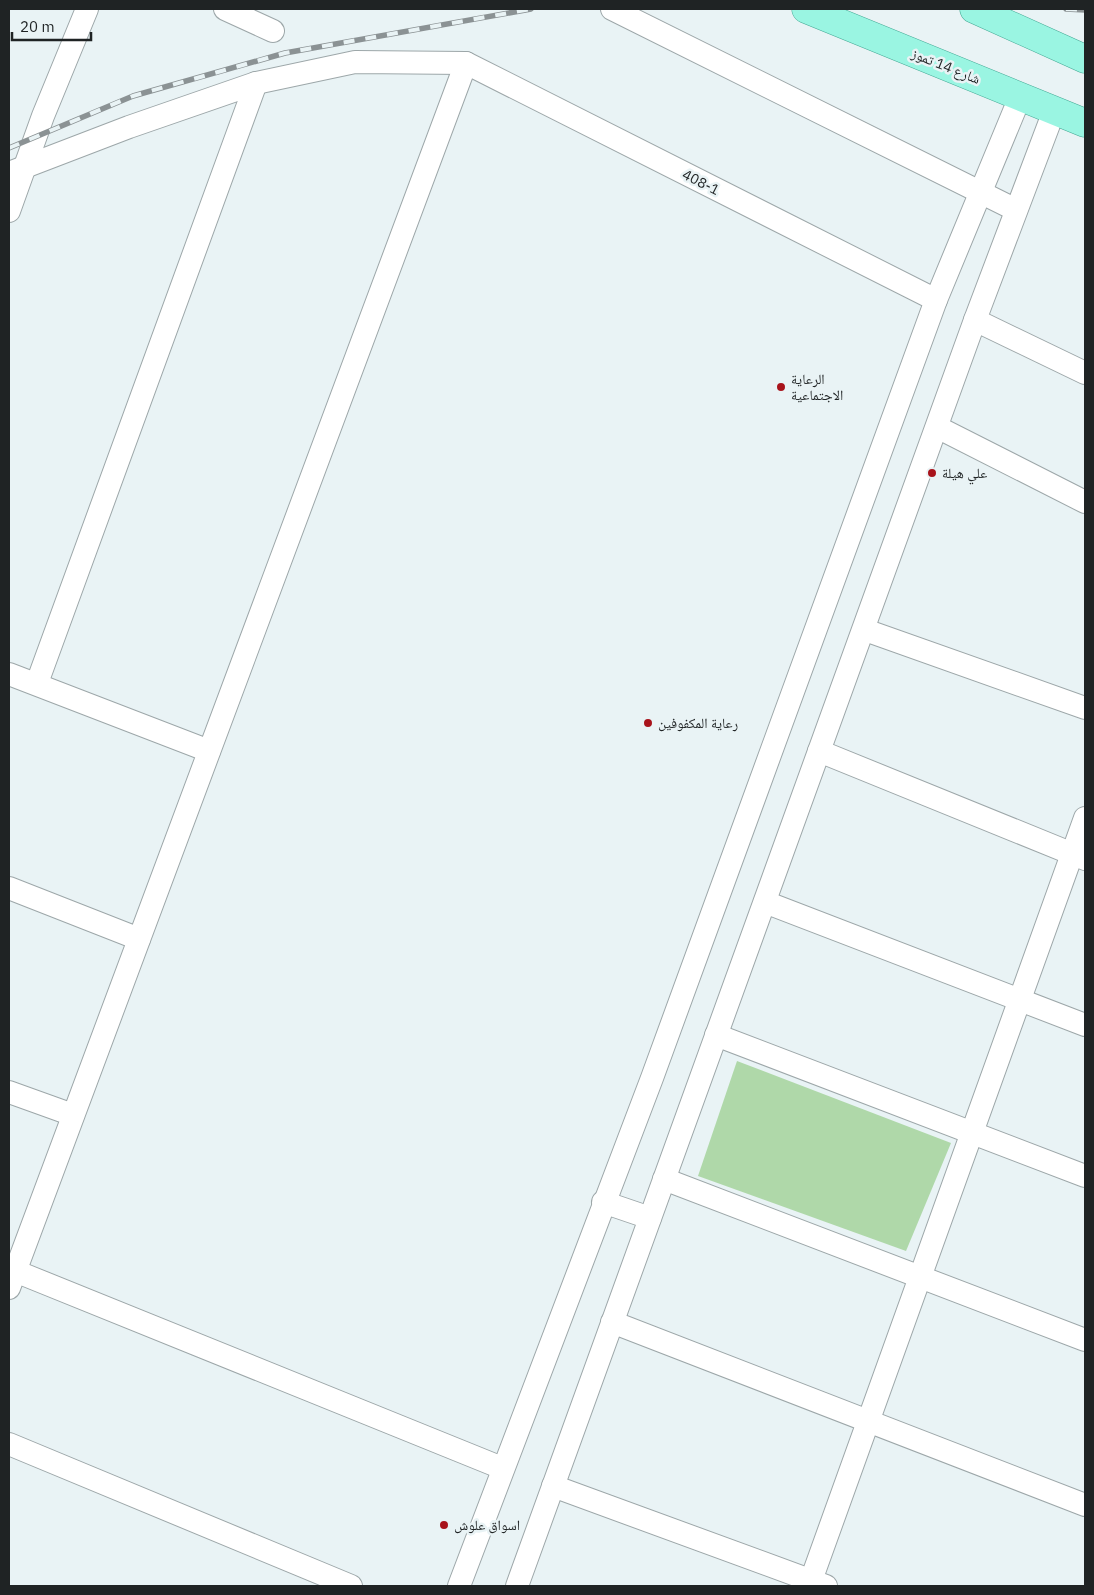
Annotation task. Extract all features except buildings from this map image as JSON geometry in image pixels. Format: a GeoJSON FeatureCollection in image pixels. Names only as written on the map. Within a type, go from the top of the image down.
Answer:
{"type":"FeatureCollection","features":[{"type":"Feature","properties":{"kind":"main road","name":"شارع 14 تموز"},"geometry":{"type":"LineString","coordinates":[[806,9],[1085,123]]}},
{"type":"Feature","properties":{"kind":"main road"},"geometry":{"type":"LineString","coordinates":[[974,9],[1073,45],[1085,59]]}},
{"type":"Feature","properties":{"kind":"street"},"geometry":{"type":"LineString","coordinates":[[9,211],[18,170],[88,9]]}},
{"type":"Feature","properties":{"kind":"street"},"geometry":{"type":"LineString","coordinates":[[226,9],[273,32]]}},
{"type":"Feature","properties":{"kind":"street"},"geometry":{"type":"LineString","coordinates":[[612,9],[1016,210]]}},
{"type":"Feature","properties":{"kind":"street"},"geometry":{"type":"LineString","coordinates":[[18,170],[129,127],[256,83],[355,62],[466,63],[10,1282],[502,1468]]}},
{"type":"Feature","properties":{"kind":"street","name":"408-1"},"geometry":{"type":"LineString","coordinates":[[466,63],[936,300]]}},
{"type":"Feature","properties":{"kind":"street"},"geometry":{"type":"LineString","coordinates":[[37,683],[256,83]]}},
{"type":"Feature","properties":{"kind":"street"},"geometry":{"type":"LineString","coordinates":[[459,1586],[502,1468],[656,1069],[936,300],[1020,97]]}},
{"type":"Feature","properties":{"kind":"street"},"geometry":{"type":"LineString","coordinates":[[517,1586],[975,320],[1054,111]]}},
{"type":"Feature","properties":{"kind":"street"},"geometry":{"type":"LineString","coordinates":[[975,320],[1085,373]]}},
{"type":"Feature","properties":{"kind":"street"},"geometry":{"type":"LineString","coordinates":[[937,427],[1085,502]]}},
{"type":"Feature","properties":{"kind":"street"},"geometry":{"type":"LineString","coordinates":[[864,630],[1085,708]]}},
{"type":"Feature","properties":{"kind":"street"},"geometry":{"type":"LineString","coordinates":[[9,674],[37,683],[209,752]]}},
{"type":"Feature","properties":{"kind":"street"},"geometry":{"type":"LineString","coordinates":[[819,752],[1079,856]]}},
{"type":"Feature","properties":{"kind":"street"},"geometry":{"type":"LineString","coordinates":[[553,1486],[815,1584],[868,1421],[1020,1000],[1079,856],[1085,818]]}},
{"type":"Feature","properties":{"kind":"street"},"geometry":{"type":"LineString","coordinates":[[9,888],[139,939]]}},
{"type":"Feature","properties":{"kind":"street"},"geometry":{"type":"LineString","coordinates":[[765,902],[1085,1026]]}},
{"type":"Feature","properties":{"kind":"street"},"geometry":{"type":"LineString","coordinates":[[716,1035],[1085,1176]]}},
{"type":"Feature","properties":{"kind":"street"},"geometry":{"type":"LineString","coordinates":[[9,1092],[73,1115]]}},
{"type":"Feature","properties":{"kind":"street"},"geometry":{"type":"LineString","coordinates":[[664,1179],[1085,1340]]}},
{"type":"Feature","properties":{"kind":"street"},"geometry":{"type":"LineString","coordinates":[[604,1202],[650,1218]]}},
{"type":"Feature","properties":{"kind":"street"},"geometry":{"type":"LineString","coordinates":[[612,1322],[1085,1505]]}},
{"type":"Feature","properties":{"kind":"street"},"geometry":{"type":"LineString","coordinates":[[9,1444],[352,1586]]}},
{"type":"Feature","properties":{"kind":"green space"},"geometry":{"type":"Polygon","coordinates":[[[737,1061],[951,1143],[906,1251],[698,1176],[737,1061]]]}},
{"type":"Feature","properties":{"kind":"railway"},"geometry":{"type":"LineString","coordinates":[[9,148],[133,96],[285,53],[531,9]]}},
{"type":"Feature","properties":{"kind":"railway"},"geometry":{"type":"LineString","coordinates":[[1066,9],[1085,10]]}},
{"type":"Feature","properties":{"kind":"place","name":"الرعاية الاجتماعية"},"geometry":{"type":"Point","coordinates":[781,387]}},
{"type":"Feature","properties":{"kind":"place","name":"علي هيلة"},"geometry":{"type":"Point","coordinates":[932,473]}},
{"type":"Feature","properties":{"kind":"place","name":"رعاية المكفوفين"},"geometry":{"type":"Point","coordinates":[648,723]}},
{"type":"Feature","properties":{"kind":"place","name":"اسواق علوش"},"geometry":{"type":"Point","coordinates":[444,1525]}}]}
